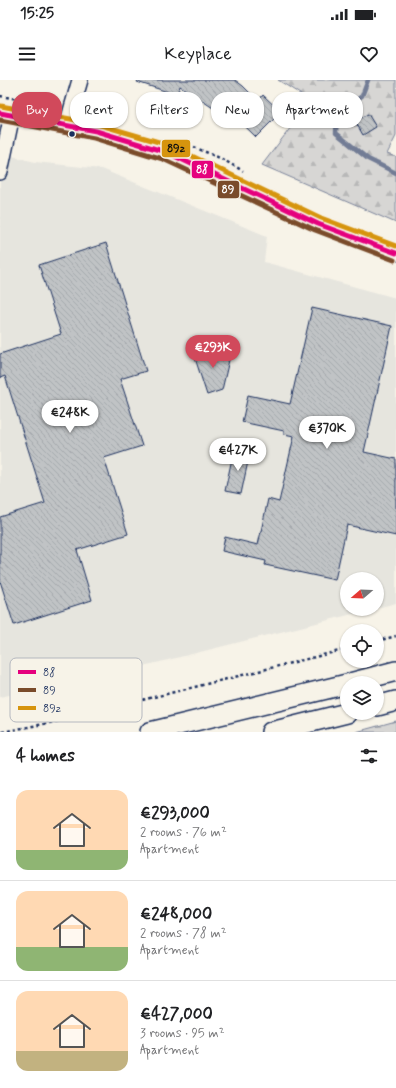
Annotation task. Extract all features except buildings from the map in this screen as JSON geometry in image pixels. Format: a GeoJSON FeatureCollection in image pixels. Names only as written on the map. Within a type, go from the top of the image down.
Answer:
{"type":"FeatureCollection","features":[{"type":"Feature","properties":{"kind":"main road"},"geometry":{"type":"LineString","coordinates":[[376,676],[396,671]]}},
{"type":"Feature","properties":{"kind":"main road"},"geometry":{"type":"LineString","coordinates":[[150,732],[340,685]]}},
{"type":"Feature","properties":{"kind":"main road"},"geometry":{"type":"LineString","coordinates":[[384,704],[396,701]]}},
{"type":"Feature","properties":{"kind":"main road"},"geometry":{"type":"LineString","coordinates":[[271,732],[340,715]]}},
{"type":"Feature","properties":{"kind":"street"},"geometry":{"type":"LineString","coordinates":[[67,125],[80,80]]}},
{"type":"Feature","properties":{"kind":"street"},"geometry":{"type":"LineString","coordinates":[[0,172],[6,114],[67,125],[96,131],[166,152],[318,224],[396,253]]}},
{"type":"Feature","properties":{"kind":"path"},"geometry":{"type":"LineString","coordinates":[[384,639],[396,636]]}},
{"type":"Feature","properties":{"kind":"path"},"geometry":{"type":"LineString","coordinates":[[142,700],[340,651]]}},
{"type":"Feature","properties":{"kind":"path"},"geometry":{"type":"LineString","coordinates":[[2,732],[50,722]]}},
{"type":"Feature","properties":{"kind":"shaded area"},"geometry":{"type":"Polygon","coordinates":[[[0,153],[35,162],[101,169],[267,236],[264,262],[396,298],[396,603],[384,606],[384,572],[340,572],[340,616],[345,616],[142,666],[142,658],[10,658],[10,695],[0,697],[0,153]]]}},
{"type":"Feature","properties":{"kind":"green space"},"geometry":{"type":"Polygon","coordinates":[[[278,80],[396,80],[396,136],[387,154],[396,157],[396,223],[262,165],[290,128],[363,128],[363,92],[297,92],[278,80]]]}},
{"type":"Feature","properties":{"kind":"green space"},"geometry":{"type":"Polygon","coordinates":[[[396,721],[396,732],[356,732],[396,721]]]}},
{"type":"Feature","properties":{"kind":"waterway"},"geometry":{"type":"LineString","coordinates":[[368,80],[362,96],[337,113],[336,133],[368,159],[396,173]]}},
{"type":"Feature","properties":{"kind":"transit line","name":"89z"},"geometry":{"type":"LineString","coordinates":[[1,106],[97,124],[169,145],[321,218],[396,246]]}},
{"type":"Feature","properties":{"kind":"transit line","name":"88"},"geometry":{"type":"LineString","coordinates":[[0,113],[96,131],[166,152],[318,224],[396,253]]}},
{"type":"Feature","properties":{"kind":"transit line","name":"89"},"geometry":{"type":"LineString","coordinates":[[0,120],[94,138],[163,159],[315,230],[394,260]]}}]}
